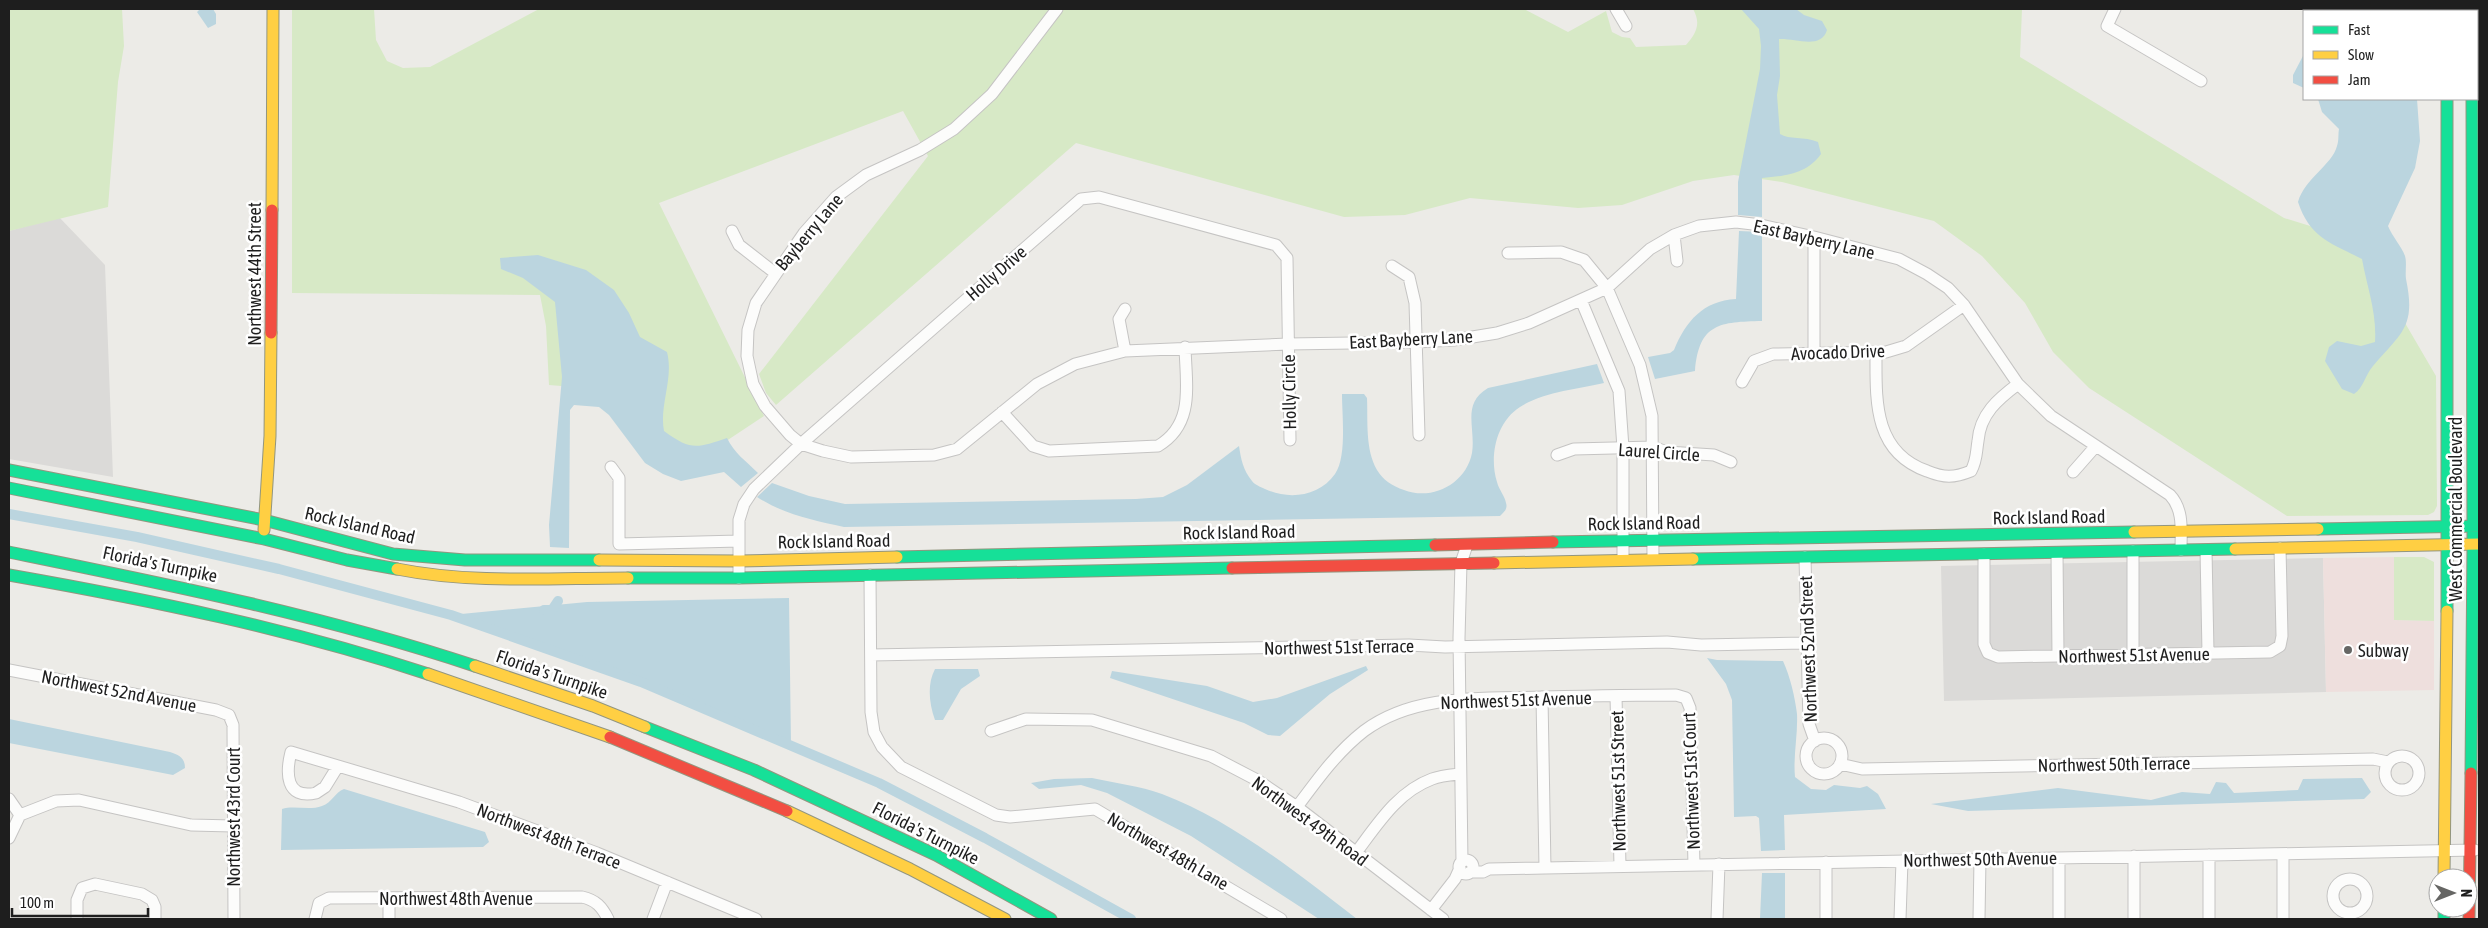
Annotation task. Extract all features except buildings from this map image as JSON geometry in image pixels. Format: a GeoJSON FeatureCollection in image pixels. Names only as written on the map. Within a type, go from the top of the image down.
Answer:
{"type":"FeatureCollection","features":[{"type":"Feature","properties":{"kind":"main road","name":"Northwest 44th Street"},"geometry":{"type":"LineString","coordinates":[[264,539],[270,436],[274,9]]}},
{"type":"Feature","properties":{"kind":"main road","name":"West Commercial Boulevard"},"geometry":{"type":"LineString","coordinates":[[2444,868],[2448,544],[2447,100]]}},
{"type":"Feature","properties":{"kind":"main road","name":"West Commercial Boulevard"},"geometry":{"type":"LineString","coordinates":[[2469,919],[2475,850],[2476,526],[2472,100]]}},
{"type":"Feature","properties":{"kind":"main road","name":"Rock Island Road"},"geometry":{"type":"LineString","coordinates":[[9,470],[264,520],[394,554],[465,560],[740,561],[1653,540],[2476,526]]}},
{"type":"Feature","properties":{"kind":"main road","name":"Rock Island Road"},"geometry":{"type":"LineString","coordinates":[[9,488],[264,539],[407,572],[465,578],[739,578],[1653,558],[2057,553],[2476,544]]}},
{"type":"Feature","properties":{"kind":"main road","name":"Florida's Turnpike"},"geometry":{"type":"LineString","coordinates":[[9,552],[213,593],[394,639],[593,706],[762,774],[936,855],[1051,919]]}},
{"type":"Feature","properties":{"kind":"main road"},"geometry":{"type":"LineString","coordinates":[[407,572],[410,556]]}},
{"type":"Feature","properties":{"kind":"main road"},"geometry":{"type":"LineString","coordinates":[[9,575],[216,615],[388,662],[587,727],[749,792],[933,880],[1005,919]]}},
{"type":"Feature","properties":{"kind":"street","name":"Bayberry Lane"},"geometry":{"type":"LineString","coordinates":[[802,444],[790,435],[765,406],[753,384],[747,356],[748,330],[756,303],[775,272],[804,233],[836,197],[866,175],[920,150],[960,124],[992,94],[1058,9]]}},
{"type":"Feature","properties":{"kind":"street"},"geometry":{"type":"LineString","coordinates":[[1616,9],[1626,26]]}},
{"type":"Feature","properties":{"kind":"street"},"geometry":{"type":"LineString","coordinates":[[2115,9],[2106,26],[2200,81]]}},
{"type":"Feature","properties":{"kind":"street","name":"Holly Drive"},"geometry":{"type":"LineString","coordinates":[[739,578],[739,520],[744,504],[754,489],[802,444],[1081,199],[1099,197],[1276,246],[1286,258],[1288,344]]}},
{"type":"Feature","properties":{"kind":"street","name":"East Bayberry Lane"},"geometry":{"type":"LineString","coordinates":[[802,444],[851,457],[934,456],[957,449],[1037,384],[1075,364],[1125,351],[1185,347],[1417,342],[1454,340],[1497,333],[1529,323],[1606,288],[1650,249],[1674,235],[1699,226],[1736,222],[1761,225],[1814,237],[1899,259],[1934,278],[1964,305],[2018,384],[2051,416],[2170,495],[2177,503],[2181,532],[2181,550]]}},
{"type":"Feature","properties":{"kind":"street"},"geometry":{"type":"LineString","coordinates":[[732,231],[740,245],[775,272]]}},
{"type":"Feature","properties":{"kind":"street"},"geometry":{"type":"LineString","coordinates":[[1674,235],[1677,261]]}},
{"type":"Feature","properties":{"kind":"street"},"geometry":{"type":"LineString","coordinates":[[1814,237],[1814,352]]}},
{"type":"Feature","properties":{"kind":"street"},"geometry":{"type":"LineString","coordinates":[[1508,253],[1561,252],[1584,260],[1606,288],[1640,364],[1652,416],[1653,558]]}},
{"type":"Feature","properties":{"kind":"street"},"geometry":{"type":"LineString","coordinates":[[1392,266],[1408,277],[1415,302],[1419,435]]}},
{"type":"Feature","properties":{"kind":"street"},"geometry":{"type":"LineString","coordinates":[[1581,300],[1619,391],[1623,448],[1623,559]]}},
{"type":"Feature","properties":{"kind":"street","name":"Avocado Drive"},"geometry":{"type":"LineString","coordinates":[[1742,382],[1754,361],[1773,354],[1814,352],[1876,353],[1906,346],[1964,305]]}},
{"type":"Feature","properties":{"kind":"street"},"geometry":{"type":"LineString","coordinates":[[1125,309],[1119,319],[1125,351]]}},
{"type":"Feature","properties":{"kind":"street","name":"Holly Circle"},"geometry":{"type":"LineString","coordinates":[[1288,344],[1290,440]]}},
{"type":"Feature","properties":{"kind":"street"},"geometry":{"type":"LineString","coordinates":[[1002,412],[1033,446],[1049,451],[1158,446],[1170,438],[1182,423],[1186,406],[1185,347]]}},
{"type":"Feature","properties":{"kind":"street"},"geometry":{"type":"LineString","coordinates":[[1876,353],[1876,402],[1882,429],[1892,446],[1904,458],[1919,468],[1942,477],[1957,477],[1971,471],[1978,458],[1981,422],[1996,401],[2018,384]]}},
{"type":"Feature","properties":{"kind":"street"},"geometry":{"type":"LineString","coordinates":[[2073,472],[2095,447]]}},
{"type":"Feature","properties":{"kind":"street","name":"Laurel Circle"},"geometry":{"type":"LineString","coordinates":[[1557,455],[1574,449],[1653,448],[1668,452],[1714,455],[1731,462]]}},
{"type":"Feature","properties":{"kind":"street"},"geometry":{"type":"LineString","coordinates":[[611,467],[619,478],[619,544],[739,541]]}},
{"type":"Feature","properties":{"kind":"street"},"geometry":{"type":"LineString","coordinates":[[1431,910],[1466,867],[1461,846],[1458,699],[1461,563],[1467,545]]}},
{"type":"Feature","properties":{"kind":"street","name":"Northwest 51st Avenue"},"geometry":{"type":"LineString","coordinates":[[1984,554],[1984,644],[1988,653],[1998,657],[2133,655],[2270,652],[2280,646],[2282,636],[2280,548]]}},
{"type":"Feature","properties":{"kind":"street"},"geometry":{"type":"LineString","coordinates":[[2206,550],[2208,653]]}},
{"type":"Feature","properties":{"kind":"street"},"geometry":{"type":"LineString","coordinates":[[2133,551],[2133,655]]}},
{"type":"Feature","properties":{"kind":"street"},"geometry":{"type":"LineString","coordinates":[[2057,553],[2058,656]]}},
{"type":"Feature","properties":{"kind":"street","name":"Northwest 52nd Street"},"geometry":{"type":"LineString","coordinates":[[1805,557],[1809,724],[1815,741]]}},
{"type":"Feature","properties":{"kind":"street","name":"Northwest 48th Lane"},"geometry":{"type":"LineString","coordinates":[[870,575],[872,725],[882,747],[901,767],[996,814],[1010,817],[1095,808],[1281,919]]}},
{"type":"Feature","properties":{"kind":"street","name":"Northwest 51st Terrace"},"geometry":{"type":"LineString","coordinates":[[871,655],[1399,645],[1459,646],[1667,642],[1701,645],[1806,643]]}},
{"type":"Feature","properties":{"kind":"street","name":"Northwest 52nd Avenue"},"geometry":{"type":"LineString","coordinates":[[9,670],[216,710],[228,715]]}},
{"type":"Feature","properties":{"kind":"street","name":"Northwest 51st Avenue"},"geometry":{"type":"LineString","coordinates":[[1297,807],[1338,755],[1365,731],[1389,716],[1420,705],[1458,699],[1676,694],[1686,698]]}},
{"type":"Feature","properties":{"kind":"street","name":"Northwest 51st Street"},"geometry":{"type":"LineString","coordinates":[[1616,696],[1620,866]]}},
{"type":"Feature","properties":{"kind":"street"},"geometry":{"type":"LineString","coordinates":[[1542,697],[1546,868]]}},
{"type":"Feature","properties":{"kind":"street","name":"Northwest 51st Court"},"geometry":{"type":"LineString","coordinates":[[1686,698],[1690,708],[1694,865]]}},
{"type":"Feature","properties":{"kind":"street","name":"Northwest 43rd Court"},"geometry":{"type":"LineString","coordinates":[[228,715],[233,725],[234,919]]}},
{"type":"Feature","properties":{"kind":"street","name":"Northwest 49th Road"},"geometry":{"type":"LineString","coordinates":[[991,732],[1026,719],[1092,720],[1210,756],[1257,780],[1297,807],[1443,919]]}},
{"type":"Feature","properties":{"kind":"street"},"geometry":{"type":"LineString","coordinates":[[1830,739],[1838,745],[1842,754],[1840,764],[1836,769],[1826,774],[1820,773],[1810,767],[1807,756],[1808,750],[1815,741],[1830,739]]}},
{"type":"Feature","properties":{"kind":"street","name":"Northwest 48th Terrace"},"geometry":{"type":"LineString","coordinates":[[338,766],[325,787],[316,794],[299,793],[294,790],[288,777],[287,770],[291,752],[459,802],[597,853],[756,919]]}},
{"type":"Feature","properties":{"kind":"street","name":"Northwest 50th Terrace"},"geometry":{"type":"LineString","coordinates":[[1840,764],[1862,769],[2373,759],[2388,762]]}},
{"type":"Feature","properties":{"kind":"street"},"geometry":{"type":"LineString","coordinates":[[1356,854],[1391,807],[1407,793],[1432,779],[1459,774]]}},
{"type":"Feature","properties":{"kind":"street"},"geometry":{"type":"LineString","coordinates":[[9,799],[20,816]]}},
{"type":"Feature","properties":{"kind":"street"},"geometry":{"type":"LineString","coordinates":[[9,838],[20,816],[56,801],[79,800],[191,825],[233,826]]}},
{"type":"Feature","properties":{"kind":"street","name":"Northwest 50th Avenue"},"geometry":{"type":"LineString","coordinates":[[1466,867],[1489,869],[2475,850]]}},
{"type":"Feature","properties":{"kind":"street"},"geometry":{"type":"LineString","coordinates":[[2283,854],[2283,919]]}},
{"type":"Feature","properties":{"kind":"street"},"geometry":{"type":"LineString","coordinates":[[2209,855],[2209,919]]}},
{"type":"Feature","properties":{"kind":"street"},"geometry":{"type":"LineString","coordinates":[[2134,856],[2134,919]]}},
{"type":"Feature","properties":{"kind":"street"},"geometry":{"type":"LineString","coordinates":[[2059,858],[2059,919]]}},
{"type":"Feature","properties":{"kind":"street"},"geometry":{"type":"LineString","coordinates":[[1979,919],[1980,859]]}},
{"type":"Feature","properties":{"kind":"street"},"geometry":{"type":"LineString","coordinates":[[1900,919],[1902,861]]}},
{"type":"Feature","properties":{"kind":"street"},"geometry":{"type":"LineString","coordinates":[[1826,862],[1826,919]]}},
{"type":"Feature","properties":{"kind":"street","name":"Northwest 51st Court"},"geometry":{"type":"LineString","coordinates":[[1718,919],[1719,864]]}},
{"type":"Feature","properties":{"kind":"street"},"geometry":{"type":"LineString","coordinates":[[653,919],[666,882]]}},
{"type":"Feature","properties":{"kind":"street"},"geometry":{"type":"LineString","coordinates":[[77,919],[77,900],[82,888],[95,884],[142,894],[152,900],[155,907],[155,919]]}},
{"type":"Feature","properties":{"kind":"street","name":"Northwest 48th Avenue"},"geometry":{"type":"LineString","coordinates":[[315,919],[319,903],[329,898],[582,896],[593,900],[602,908],[608,919]]}},
{"type":"Feature","properties":{"kind":"street"},"geometry":{"type":"LineString","coordinates":[[389,898],[389,919]]}},
{"type":"Feature","properties":{"kind":"shaded area"},"geometry":{"type":"Polygon","coordinates":[[[59,217],[105,265],[113,477],[9,459],[9,231],[59,217]]]}},
{"type":"Feature","properties":{"kind":"shaded area"},"geometry":{"type":"Polygon","coordinates":[[[2394,557],[2394,620],[2434,621],[2434,690],[2326,692],[2323,558],[2394,557]]]}},
{"type":"Feature","properties":{"kind":"shaded area"},"geometry":{"type":"Polygon","coordinates":[[[2323,558],[2326,692],[1944,701],[1941,566],[2323,558]]]}},
{"type":"Feature","properties":{"kind":"green space"},"geometry":{"type":"Polygon","coordinates":[[[9,9],[122,9],[124,46],[118,82],[108,207],[9,231],[9,9]]]}},
{"type":"Feature","properties":{"kind":"green space"},"geometry":{"type":"Polygon","coordinates":[[[292,9],[374,9],[376,40],[387,61],[403,68],[430,67],[539,9],[1524,9],[1568,32],[1606,11],[1612,32],[1622,37],[1630,38],[1636,47],[1686,45],[1697,28],[1697,19],[1693,9],[2022,9],[2020,57],[2284,218],[2365,243],[2391,299],[2436,376],[2437,506],[2434,512],[2428,515],[2287,516],[2089,388],[2053,352],[2025,303],[1982,256],[1934,221],[1782,182],[1734,175],[1693,181],[1622,205],[1578,208],[1470,198],[1405,215],[1344,217],[1076,143],[776,405],[766,393],[759,374],[928,156],[903,111],[659,203],[764,416],[693,463],[586,388],[549,385],[546,326],[540,295],[292,293],[292,9]]]}},
{"type":"Feature","properties":{"kind":"green space"},"geometry":{"type":"Polygon","coordinates":[[[2394,557],[2424,557],[2434,562],[2434,621],[2394,620],[2394,557]]]}},
{"type":"Feature","properties":{"kind":"water"},"geometry":{"type":"Polygon","coordinates":[[[200,9],[213,9],[216,14],[216,24],[208,28],[197,12],[200,9]]]}},
{"type":"Feature","properties":{"kind":"water"},"geometry":{"type":"Polygon","coordinates":[[[1741,9],[1796,9],[1804,15],[1822,21],[1827,30],[1819,40],[1807,42],[1779,39],[1780,76],[1777,95],[1780,134],[1818,142],[1821,154],[1809,166],[1795,173],[1762,178],[1762,217],[1738,215],[1738,182],[1760,69],[1761,46],[1759,29],[1741,9]]]}},
{"type":"Feature","properties":{"kind":"water"},"geometry":{"type":"Polygon","coordinates":[[[2303,56],[2303,88],[2293,83],[2293,75],[2303,56]]]}},
{"type":"Feature","properties":{"kind":"water"},"geometry":{"type":"Polygon","coordinates":[[[2318,100],[2417,100],[2420,141],[2415,168],[2388,226],[2406,259],[2409,295],[2408,319],[2399,336],[2373,366],[2360,388],[2354,394],[2342,389],[2325,361],[2329,347],[2337,341],[2361,346],[2375,342],[2373,310],[2362,259],[2331,243],[2315,232],[2303,214],[2298,202],[2301,193],[2330,159],[2338,144],[2339,129],[2322,112],[2318,100]]]}},
{"type":"Feature","properties":{"kind":"water"},"geometry":{"type":"Polygon","coordinates":[[[1739,231],[1762,232],[1762,321],[1734,322],[1714,328],[1701,343],[1695,371],[1655,379],[1648,357],[1670,353],[1674,350],[1684,330],[1697,314],[1705,308],[1736,299],[1739,231]]]}},
{"type":"Feature","properties":{"kind":"water"},"geometry":{"type":"Polygon","coordinates":[[[538,255],[586,270],[614,290],[629,313],[640,337],[667,352],[669,372],[663,411],[664,431],[681,442],[694,446],[727,438],[737,453],[758,473],[741,487],[724,472],[681,481],[663,474],[645,463],[609,415],[599,407],[574,405],[570,410],[569,548],[550,547],[549,525],[562,377],[555,302],[523,278],[501,269],[500,258],[538,255]]]}},
{"type":"Feature","properties":{"kind":"water"},"geometry":{"type":"Polygon","coordinates":[[[1597,364],[1604,383],[1539,398],[1520,407],[1505,422],[1496,441],[1494,451],[1497,482],[1506,505],[1505,510],[1500,516],[844,527],[789,513],[757,497],[772,483],[809,496],[845,504],[1163,497],[1187,485],[1239,446],[1244,469],[1255,484],[1283,495],[1303,494],[1321,488],[1335,474],[1339,467],[1343,436],[1342,394],[1364,394],[1367,398],[1369,444],[1373,462],[1382,477],[1400,488],[1415,493],[1426,493],[1446,487],[1455,481],[1469,464],[1473,444],[1472,409],[1480,394],[1488,388],[1597,364]]]}},
{"type":"Feature","properties":{"kind":"water"},"geometry":{"type":"Polygon","coordinates":[[[789,598],[791,745],[641,682],[451,615],[587,602],[789,598]]]}},
{"type":"Feature","properties":{"kind":"water"},"geometry":{"type":"Polygon","coordinates":[[[1707,658],[1717,660],[1783,661],[1792,687],[1797,714],[1795,777],[1811,789],[1826,790],[1834,785],[1860,788],[1867,786],[1878,794],[1886,809],[1784,815],[1785,850],[1761,851],[1759,818],[1756,816],[1734,817],[1732,700],[1726,684],[1707,658]]]}},
{"type":"Feature","properties":{"kind":"water"},"geometry":{"type":"Polygon","coordinates":[[[1366,666],[1368,670],[1330,694],[1280,736],[1268,735],[1244,723],[1110,678],[1112,671],[1207,686],[1253,702],[1277,698],[1366,666]]]}},
{"type":"Feature","properties":{"kind":"water"},"geometry":{"type":"Polygon","coordinates":[[[935,669],[978,669],[980,676],[961,689],[943,720],[935,720],[931,707],[930,687],[935,669]]]}},
{"type":"Feature","properties":{"kind":"water"},"geometry":{"type":"Polygon","coordinates":[[[9,719],[170,752],[181,757],[185,768],[173,775],[9,743],[9,719]]]}},
{"type":"Feature","properties":{"kind":"water"},"geometry":{"type":"Polygon","coordinates":[[[1092,778],[1154,791],[1213,818],[1264,849],[1357,919],[1319,919],[1191,836],[1107,793],[1081,785],[1039,789],[1031,783],[1054,779],[1092,778]]]}},
{"type":"Feature","properties":{"kind":"water"},"geometry":{"type":"Polygon","coordinates":[[[2362,778],[2371,792],[2364,799],[1968,811],[1931,804],[2058,788],[2151,800],[2182,792],[2210,794],[2216,782],[2226,783],[2234,793],[2298,790],[2303,779],[2362,778]]]}},
{"type":"Feature","properties":{"kind":"water"},"geometry":{"type":"Polygon","coordinates":[[[344,789],[485,832],[489,842],[483,847],[281,850],[282,809],[322,806],[344,789]]]}},
{"type":"Feature","properties":{"kind":"water"},"geometry":{"type":"Polygon","coordinates":[[[1762,873],[1785,873],[1785,919],[1760,919],[1762,873]]]}},
{"type":"Feature","properties":{"kind":"waterway"},"geometry":{"type":"LineString","coordinates":[[9,514],[137,537],[279,569],[451,615],[641,682],[879,783],[985,838],[1131,919]]}},
{"type":"Feature","properties":{"kind":"waterway"},"geometry":{"type":"LineString","coordinates":[[544,610],[552,610],[558,601]]}},
{"type":"Feature","properties":{"kind":"traffic: fast"},"geometry":{"type":"LineString","coordinates":[[2447,100],[2447,611]]}},
{"type":"Feature","properties":{"kind":"traffic: fast"},"geometry":{"type":"LineString","coordinates":[[2471,773],[2473,544],[2472,100]]}},
{"type":"Feature","properties":{"kind":"traffic: fast"},"geometry":{"type":"LineString","coordinates":[[9,470],[264,520],[393,554],[465,560],[599,560]]}},
{"type":"Feature","properties":{"kind":"traffic: fast"},"geometry":{"type":"LineString","coordinates":[[9,488],[264,539],[347,560],[397,569]]}},
{"type":"Feature","properties":{"kind":"traffic: fast"},"geometry":{"type":"LineString","coordinates":[[2318,529],[2479,526]]}},
{"type":"Feature","properties":{"kind":"traffic: fast"},"geometry":{"type":"LineString","coordinates":[[1553,542],[2134,532]]}},
{"type":"Feature","properties":{"kind":"traffic: fast"},"geometry":{"type":"LineString","coordinates":[[897,557],[1435,545]]}},
{"type":"Feature","properties":{"kind":"traffic: fast"},"geometry":{"type":"LineString","coordinates":[[1693,559],[2235,549]]}},
{"type":"Feature","properties":{"kind":"traffic: fast"},"geometry":{"type":"LineString","coordinates":[[9,552],[302,616],[360,631],[475,666]]}},
{"type":"Feature","properties":{"kind":"traffic: fast"},"geometry":{"type":"LineString","coordinates":[[628,578],[739,578],[1232,568]]}},
{"type":"Feature","properties":{"kind":"traffic: fast"},"geometry":{"type":"LineString","coordinates":[[9,575],[168,605],[273,629],[428,674]]}},
{"type":"Feature","properties":{"kind":"traffic: fast"},"geometry":{"type":"LineString","coordinates":[[645,727],[754,770],[936,855],[1051,919]]}},
{"type":"Feature","properties":{"kind":"traffic: slow"},"geometry":{"type":"LineString","coordinates":[[272,210],[273,9]]}},
{"type":"Feature","properties":{"kind":"traffic: slow"},"geometry":{"type":"LineString","coordinates":[[264,530],[270,436],[271,333]]}},
{"type":"Feature","properties":{"kind":"traffic: slow"},"geometry":{"type":"LineString","coordinates":[[2134,532],[2318,529]]}},
{"type":"Feature","properties":{"kind":"traffic: slow"},"geometry":{"type":"LineString","coordinates":[[2235,549],[2479,544]]}},
{"type":"Feature","properties":{"kind":"traffic: slow"},"geometry":{"type":"LineString","coordinates":[[599,560],[740,561],[897,557]]}},
{"type":"Feature","properties":{"kind":"traffic: slow"},"geometry":{"type":"LineString","coordinates":[[1494,563],[1693,559]]}},
{"type":"Feature","properties":{"kind":"traffic: slow"},"geometry":{"type":"LineString","coordinates":[[397,569],[454,577],[628,578]]}},
{"type":"Feature","properties":{"kind":"traffic: slow"},"geometry":{"type":"LineString","coordinates":[[2444,868],[2447,611]]}},
{"type":"Feature","properties":{"kind":"traffic: slow"},"geometry":{"type":"LineString","coordinates":[[475,666],[593,706],[645,727]]}},
{"type":"Feature","properties":{"kind":"traffic: slow"},"geometry":{"type":"LineString","coordinates":[[428,674],[610,737]]}},
{"type":"Feature","properties":{"kind":"traffic: slow"},"geometry":{"type":"LineString","coordinates":[[787,811],[910,869],[1005,919]]}},
{"type":"Feature","properties":{"kind":"traffic: jam"},"geometry":{"type":"LineString","coordinates":[[271,333],[272,210]]}},
{"type":"Feature","properties":{"kind":"traffic: jam"},"geometry":{"type":"LineString","coordinates":[[1435,545],[1553,542]]}},
{"type":"Feature","properties":{"kind":"traffic: jam"},"geometry":{"type":"LineString","coordinates":[[1232,568],[1494,563]]}},
{"type":"Feature","properties":{"kind":"traffic: jam"},"geometry":{"type":"LineString","coordinates":[[610,737],[787,811]]}},
{"type":"Feature","properties":{"kind":"traffic: jam"},"geometry":{"type":"LineString","coordinates":[[2469,919],[2471,773]]}},
{"type":"Feature","properties":{"kind":"place","name":"Subway"},"geometry":{"type":"Point","coordinates":[2348,650]}}]}
